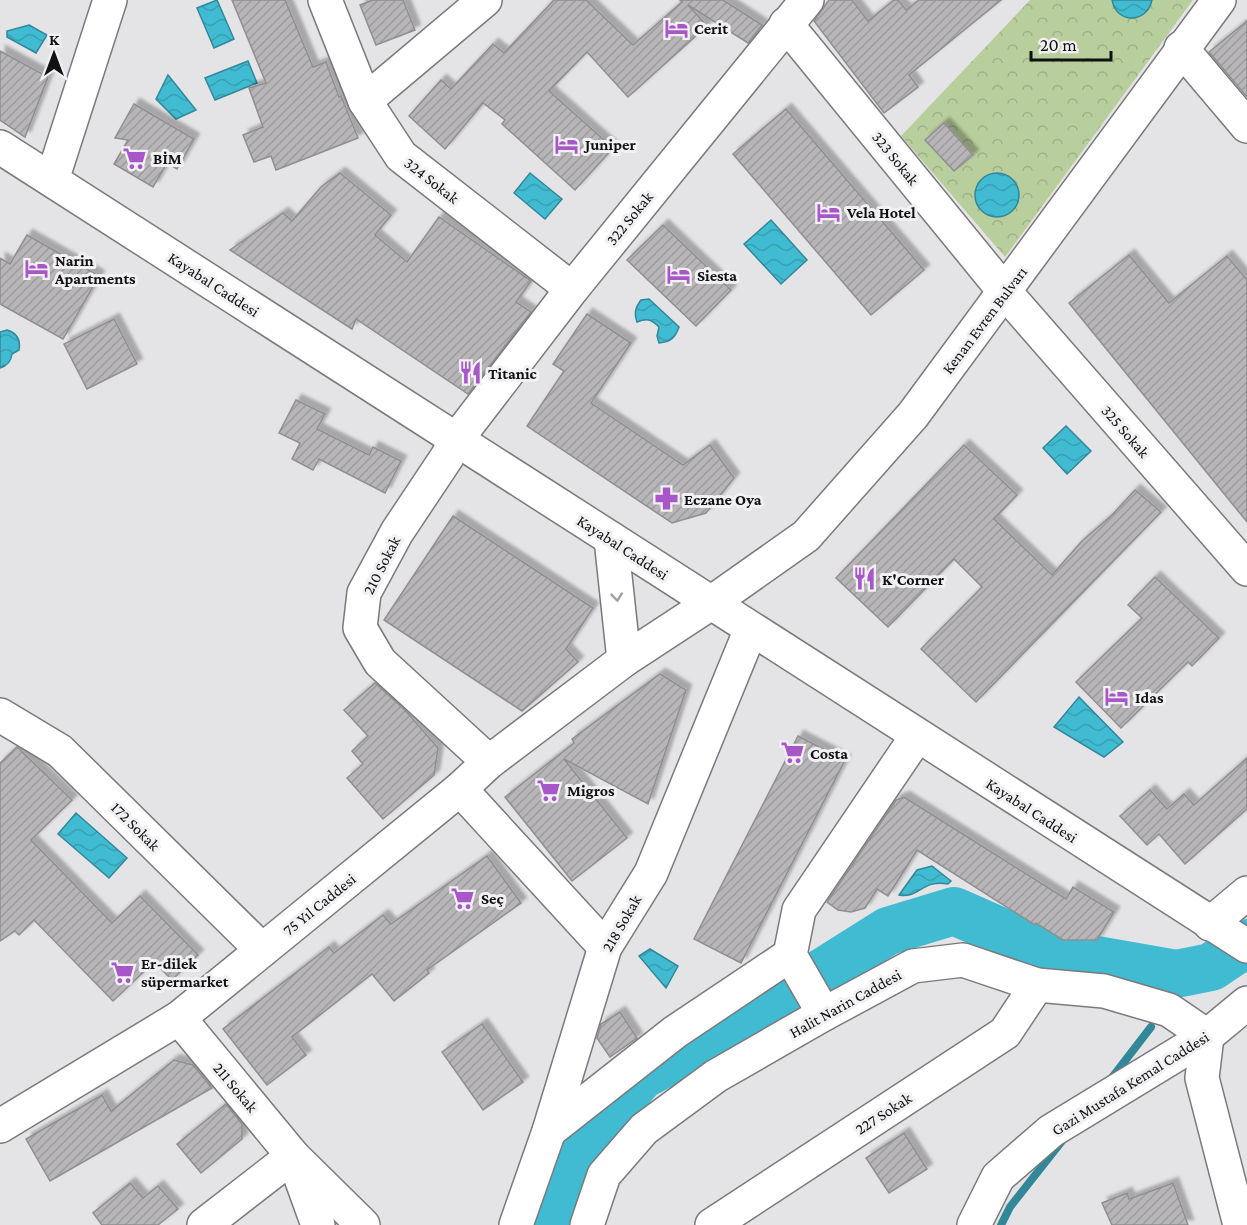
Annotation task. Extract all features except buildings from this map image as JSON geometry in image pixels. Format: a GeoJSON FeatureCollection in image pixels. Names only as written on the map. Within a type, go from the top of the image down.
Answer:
{"type":"FeatureCollection","features":[{"type":"Feature","properties":{"kind":"street"},"geometry":{"type":"LineString","coordinates":[[52,180],[110,0]]}},
{"type":"Feature","properties":{"kind":"street","name":"324 Sokak"},"geometry":{"type":"LineString","coordinates":[[325,0],[365,101],[401,156],[572,289]]}},
{"type":"Feature","properties":{"kind":"street"},"geometry":{"type":"LineString","coordinates":[[365,101],[485,0]]}},
{"type":"Feature","properties":{"kind":"street","name":"Kenan Evren Bulvarı"},"geometry":{"type":"LineString","coordinates":[[711,603],[806,536],[913,415],[1181,48],[1219,0]]}},
{"type":"Feature","properties":{"kind":"street","name":"322 Sokak"},"geometry":{"type":"LineString","coordinates":[[456,440],[572,289],[796,12]]}},
{"type":"Feature","properties":{"kind":"street","name":"323 Sokak"},"geometry":{"type":"LineString","coordinates":[[796,12],[1005,292]]}},
{"type":"Feature","properties":{"kind":"street"},"geometry":{"type":"LineString","coordinates":[[1181,48],[1247,126]]}},
{"type":"Feature","properties":{"kind":"street","name":"Kayabal Caddesi"},"geometry":{"type":"LineString","coordinates":[[4,159],[52,180],[916,736],[1247,946]]}},
{"type":"Feature","properties":{"kind":"street","name":"325 Sokak"},"geometry":{"type":"LineString","coordinates":[[1005,292],[1247,569]]}},
{"type":"Feature","properties":{"kind":"street","name":"210 Sokak"},"geometry":{"type":"LineString","coordinates":[[456,440],[397,532],[364,593],[360,628],[380,662],[489,762]]}},
{"type":"Feature","properties":{"kind":"street"},"geometry":{"type":"LineString","coordinates":[[611,539],[624,660]]}},
{"type":"Feature","properties":{"kind":"street","name":"75 Yıl Caddesi"},"geometry":{"type":"LineString","coordinates":[[2,1121],[179,1018],[460,789],[489,762],[624,660],[711,603]]}},
{"type":"Feature","properties":{"kind":"street","name":"218 Sokak"},"geometry":{"type":"LineString","coordinates":[[516,1225],[549,1131],[605,947],[651,873],[751,629]]}},
{"type":"Feature","properties":{"kind":"street","name":"172 Sokak"},"geometry":{"type":"LineString","coordinates":[[0,715],[60,751],[262,950]]}},
{"type":"Feature","properties":{"kind":"street"},"geometry":{"type":"LineString","coordinates":[[824,1014],[790,955],[799,910],[916,736]]}},
{"type":"Feature","properties":{"kind":"street"},"geometry":{"type":"LineString","coordinates":[[460,789],[605,947]]}},
{"type":"Feature","properties":{"kind":"street"},"geometry":{"type":"LineString","coordinates":[[1210,924],[1247,893]]}},
{"type":"Feature","properties":{"kind":"street"},"geometry":{"type":"LineString","coordinates":[[549,1131],[675,1032],[790,955]]}},
{"type":"Feature","properties":{"kind":"street","name":"Halit Narin Caddesi"},"geometry":{"type":"LineString","coordinates":[[587,1225],[604,1175],[644,1129],[716,1076],[913,966],[963,960],[1037,985],[1104,991],[1169,1010],[1208,1036]]}},
{"type":"Feature","properties":{"kind":"street","name":"227 Sokak"},"geometry":{"type":"LineString","coordinates":[[712,1225],[1005,1034],[1037,985]]}},
{"type":"Feature","properties":{"kind":"street","name":"Gazi Mustafa Kemal Caddesi"},"geometry":{"type":"LineString","coordinates":[[974,1224],[998,1177],[1056,1127],[1208,1036],[1247,1003]]}},
{"type":"Feature","properties":{"kind":"street","name":"211 Sokak"},"geometry":{"type":"LineString","coordinates":[[179,1018],[293,1156],[363,1225]]}},
{"type":"Feature","properties":{"kind":"street"},"geometry":{"type":"LineString","coordinates":[[1208,1036],[1202,1078],[1240,1225]]}},
{"type":"Feature","properties":{"kind":"street"},"geometry":{"type":"LineString","coordinates":[[204,1225],[293,1156]]}},
{"type":"Feature","properties":{"kind":"street","name":"211 Sokak"},"geometry":{"type":"LineString","coordinates":[[293,1156],[318,1225]]}},
{"type":"Feature","properties":{"kind":"green space"},"geometry":{"type":"Polygon","coordinates":[[[1030,0],[1193,0],[1005,257],[901,136],[1030,0]]]}},
{"type":"Feature","properties":{"kind":"water"},"geometry":{"type":"Polygon","coordinates":[[[217,0],[234,39],[214,48],[197,8],[217,0]]]}},
{"type":"Feature","properties":{"kind":"water"},"geometry":{"type":"Polygon","coordinates":[[[1112,0],[1152,0],[1144,14],[1132,18],[1119,14],[1112,0]]]}},
{"type":"Feature","properties":{"kind":"water"},"geometry":{"type":"Polygon","coordinates":[[[29,25],[47,35],[36,53],[7,37],[7,31],[29,25]]]}},
{"type":"Feature","properties":{"kind":"water"},"geometry":{"type":"Polygon","coordinates":[[[248,61],[257,83],[215,100],[205,78],[248,61]]]}},
{"type":"Feature","properties":{"kind":"water"},"geometry":{"type":"Polygon","coordinates":[[[168,75],[196,110],[176,119],[156,99],[168,75]]]}},
{"type":"Feature","properties":{"kind":"water"},"geometry":{"type":"Polygon","coordinates":[[[530,173],[562,199],[545,219],[514,193],[530,173]]]}},
{"type":"Feature","properties":{"kind":"water"},"geometry":{"type":"Polygon","coordinates":[[[997,173],[1012,180],[1019,195],[1012,210],[997,217],[982,210],[975,195],[982,180],[997,173]]]}},
{"type":"Feature","properties":{"kind":"water"},"geometry":{"type":"Polygon","coordinates":[[[771,220],[807,260],[781,284],[744,244],[771,220]]]}},
{"type":"Feature","properties":{"kind":"water"},"geometry":{"type":"Polygon","coordinates":[[[649,299],[679,327],[674,337],[667,342],[659,343],[657,336],[659,327],[651,321],[637,322],[635,313],[637,306],[641,300],[649,299]]]}},
{"type":"Feature","properties":{"kind":"water"},"geometry":{"type":"Polygon","coordinates":[[[7,330],[18,337],[19,350],[12,354],[5,366],[0,368],[0,332],[7,330]]]}},
{"type":"Feature","properties":{"kind":"water"},"geometry":{"type":"Polygon","coordinates":[[[1066,426],[1091,451],[1067,474],[1043,448],[1066,426]]]}},
{"type":"Feature","properties":{"kind":"water"},"geometry":{"type":"Polygon","coordinates":[[[1079,697],[1123,742],[1104,757],[1054,727],[1079,697]]]}},
{"type":"Feature","properties":{"kind":"water"},"geometry":{"type":"Polygon","coordinates":[[[76,813],[127,858],[109,878],[58,834],[76,813]]]}},
{"type":"Feature","properties":{"kind":"water"},"geometry":{"type":"Polygon","coordinates":[[[932,866],[951,881],[948,884],[932,884],[911,894],[899,895],[917,870],[932,866]]]}},
{"type":"Feature","properties":{"kind":"water"},"geometry":{"type":"Polygon","coordinates":[[[650,949],[678,966],[666,988],[639,956],[650,949]]]}},
{"type":"Feature","properties":{"kind":"waterway"},"geometry":{"type":"LineString","coordinates":[[553,1225],[571,1164],[600,1123],[641,1076],[769,1006],[888,931],[954,911],[1045,951],[1176,974],[1211,967],[1247,943]]}},
{"type":"Feature","properties":{"kind":"waterway"},"geometry":{"type":"LineString","coordinates":[[1180,991],[1197,970]]}},
{"type":"Feature","properties":{"kind":"waterway"},"geometry":{"type":"LineString","coordinates":[[1111,1079],[1151,1027]]}},
{"type":"Feature","properties":{"kind":"waterway"},"geometry":{"type":"LineString","coordinates":[[1001,1225],[1010,1207],[1062,1141]]}},
{"type":"Feature","properties":{"kind":"place","name":"Cerit"},"geometry":{"type":"Point","coordinates":[676,28]}},
{"type":"Feature","properties":{"kind":"place","name":"Juniper"},"geometry":{"type":"Point","coordinates":[567,144]}},
{"type":"Feature","properties":{"kind":"place","name":"BİM"},"geometry":{"type":"Point","coordinates":[135,158]}},
{"type":"Feature","properties":{"kind":"place","name":"Vela Hotel"},"geometry":{"type":"Point","coordinates":[829,212]}},
{"type":"Feature","properties":{"kind":"place","name":"Narin Apartments"},"geometry":{"type":"Point","coordinates":[37,269]}},
{"type":"Feature","properties":{"kind":"place","name":"Siesta"},"geometry":{"type":"Point","coordinates":[679,275]}},
{"type":"Feature","properties":{"kind":"place","name":"Titanic"},"geometry":{"type":"Point","coordinates":[470,373]}},
{"type":"Feature","properties":{"kind":"place","name":"Eczane Oya"},"geometry":{"type":"Point","coordinates":[666,499]}},
{"type":"Feature","properties":{"kind":"place","name":"K'Corner"},"geometry":{"type":"Point","coordinates":[864,579]}},
{"type":"Feature","properties":{"kind":"place","name":"Idas"},"geometry":{"type":"Point","coordinates":[1117,697]}},
{"type":"Feature","properties":{"kind":"place","name":"Costa"},"geometry":{"type":"Point","coordinates":[792,753]}},
{"type":"Feature","properties":{"kind":"place","name":"Migros"},"geometry":{"type":"Point","coordinates":[549,790]}},
{"type":"Feature","properties":{"kind":"place","name":"Seç"},"geometry":{"type":"Point","coordinates":[463,898]}},
{"type":"Feature","properties":{"kind":"place","name":"Er-dilek süpermarket"},"geometry":{"type":"Point","coordinates":[123,972]}}]}
